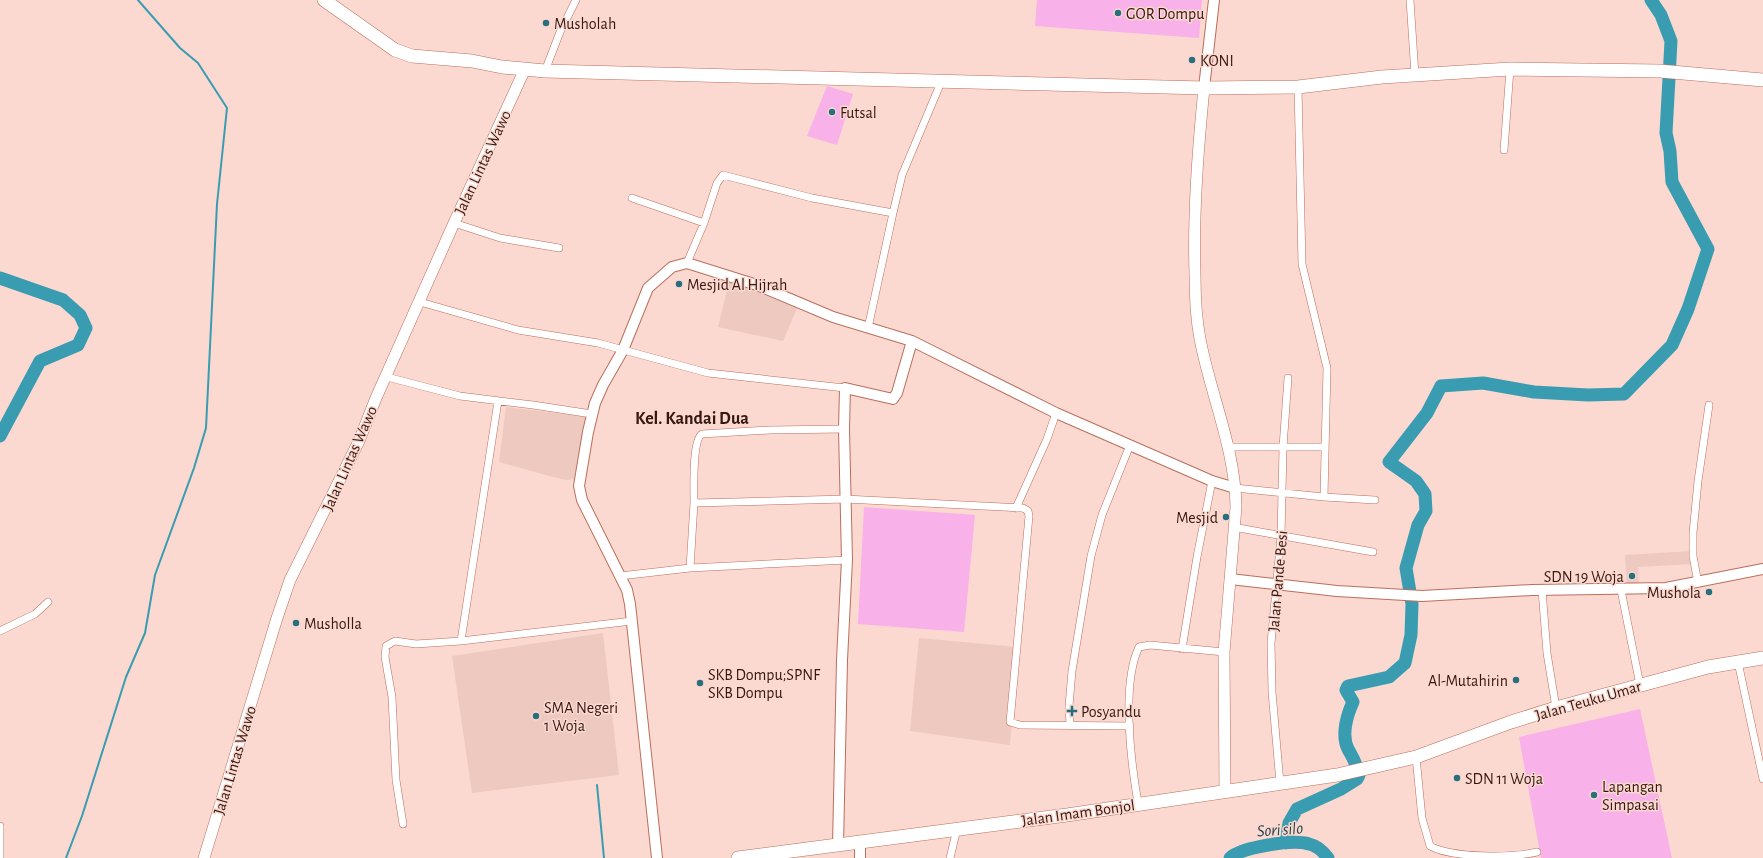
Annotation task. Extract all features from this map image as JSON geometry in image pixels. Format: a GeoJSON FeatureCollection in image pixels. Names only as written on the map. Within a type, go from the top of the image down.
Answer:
{"type":"FeatureCollection","features":[{"type":"Feature","properties":{"kind":"highway"},"geometry":{"type":"LineString","coordinates":[[324,0],[371,34],[403,50],[471,53],[504,60],[520,68],[545,71],[620,74],[942,80],[1204,88],[1298,87],[1415,75],[1510,69],[1660,70],[1763,80]]}},
{"type":"Feature","properties":{"kind":"highway"},"geometry":{"type":"LineString","coordinates":[[336,0],[403,50]]}},
{"type":"Feature","properties":{"kind":"highway","name":"Jalan Teuku Umar"},"geometry":{"type":"LineString","coordinates":[[1416,757],[1511,722],[1556,708],[1708,667],[1763,658]]}},
{"type":"Feature","properties":{"kind":"highway","name":"Jalan Imam Bonjol"},"geometry":{"type":"LineString","coordinates":[[738,858],[772,855],[1225,792],[1337,775],[1416,757]]}},
{"type":"Feature","properties":{"kind":"main road","name":"Jalan Lintas Wawo"},"geometry":{"type":"LineString","coordinates":[[204,858],[290,580],[356,447],[520,68]]}},
{"type":"Feature","properties":{"kind":"main road"},"geometry":{"type":"LineString","coordinates":[[1204,88],[1195,205],[1195,306],[1200,339],[1229,447],[1235,488],[1224,652],[1225,792]]}},
{"type":"Feature","properties":{"kind":"street"},"geometry":{"type":"LineString","coordinates":[[545,71],[560,32],[576,0]]}},
{"type":"Feature","properties":{"kind":"street"},"geometry":{"type":"LineString","coordinates":[[1204,88],[1214,0]]}},
{"type":"Feature","properties":{"kind":"street"},"geometry":{"type":"LineString","coordinates":[[1410,0],[1415,75]]}},
{"type":"Feature","properties":{"kind":"street"},"geometry":{"type":"LineString","coordinates":[[1504,150],[1510,69]]}},
{"type":"Feature","properties":{"kind":"street"},"geometry":{"type":"LineString","coordinates":[[868,328],[902,175],[942,80]]}},
{"type":"Feature","properties":{"kind":"street"},"geometry":{"type":"LineString","coordinates":[[1298,87],[1302,196],[1300,246],[1302,264],[1327,368],[1324,497]]}},
{"type":"Feature","properties":{"kind":"street"},"geometry":{"type":"LineString","coordinates":[[687,263],[704,223],[717,183],[723,175],[812,198],[893,213]]}},
{"type":"Feature","properties":{"kind":"street"},"geometry":{"type":"LineString","coordinates":[[632,198],[704,223]]}},
{"type":"Feature","properties":{"kind":"street"},"geometry":{"type":"LineString","coordinates":[[454,223],[500,238],[559,248]]}},
{"type":"Feature","properties":{"kind":"street"},"geometry":{"type":"LineString","coordinates":[[657,858],[640,712],[632,621],[627,590],[582,500],[579,486],[592,414],[603,385],[622,350],[648,288],[672,267],[687,263],[757,285],[833,317],[912,341],[1056,412],[1212,481],[1235,488],[1324,497],[1375,500]]}},
{"type":"Feature","properties":{"kind":"street"},"geometry":{"type":"LineString","coordinates":[[420,302],[518,330],[582,339],[708,373],[845,388],[893,399],[897,393],[912,341]]}},
{"type":"Feature","properties":{"kind":"street"},"geometry":{"type":"LineString","coordinates":[[386,377],[460,396],[592,414]]}},
{"type":"Feature","properties":{"kind":"street","name":"Jalan Pande Besi"},"geometry":{"type":"LineString","coordinates":[[1280,783],[1272,692],[1271,659],[1281,537],[1283,447],[1288,378]]}},
{"type":"Feature","properties":{"kind":"street"},"geometry":{"type":"LineString","coordinates":[[838,845],[846,560],[844,429],[845,388]]}},
{"type":"Feature","properties":{"kind":"street"},"geometry":{"type":"LineString","coordinates":[[461,641],[498,401]]}},
{"type":"Feature","properties":{"kind":"street"},"geometry":{"type":"LineString","coordinates":[[1698,583],[1693,556],[1693,533],[1698,481],[1709,406]]}},
{"type":"Feature","properties":{"kind":"street"},"geometry":{"type":"LineString","coordinates":[[1016,508],[1047,439],[1056,412]]}},
{"type":"Feature","properties":{"kind":"street"},"geometry":{"type":"LineString","coordinates":[[690,568],[697,440],[702,434],[770,430],[844,429]]}},
{"type":"Feature","properties":{"kind":"street"},"geometry":{"type":"LineString","coordinates":[[1070,725],[1069,706],[1072,671],[1091,556],[1102,514],[1130,445]]}},
{"type":"Feature","properties":{"kind":"street"},"geometry":{"type":"LineString","coordinates":[[1229,447],[1324,448]]}},
{"type":"Feature","properties":{"kind":"street"},"geometry":{"type":"LineString","coordinates":[[1182,649],[1197,557],[1212,481]]}},
{"type":"Feature","properties":{"kind":"street"},"geometry":{"type":"LineString","coordinates":[[694,503],[845,499],[1016,508],[1026,510],[1029,514],[1010,722],[1020,725],[1130,726]]}},
{"type":"Feature","properties":{"kind":"street"},"geometry":{"type":"LineString","coordinates":[[1233,527],[1281,537],[1373,552]]}},
{"type":"Feature","properties":{"kind":"street"},"geometry":{"type":"LineString","coordinates":[[620,576],[690,568],[846,560]]}},
{"type":"Feature","properties":{"kind":"street"},"geometry":{"type":"LineString","coordinates":[[1230,579],[1337,592],[1422,596],[1542,590],[1620,590],[1666,588],[1698,583],[1763,569]]}},
{"type":"Feature","properties":{"kind":"street"},"geometry":{"type":"LineString","coordinates":[[1542,590],[1547,653],[1556,708]]}},
{"type":"Feature","properties":{"kind":"street"},"geometry":{"type":"LineString","coordinates":[[1620,590],[1640,685]]}},
{"type":"Feature","properties":{"kind":"street"},"geometry":{"type":"LineString","coordinates":[[0,631],[35,614],[48,602]]}},
{"type":"Feature","properties":{"kind":"street"},"geometry":{"type":"LineString","coordinates":[[403,824],[396,772],[392,697],[385,658],[385,649],[389,644],[395,641],[416,644],[461,641],[632,621]]}},
{"type":"Feature","properties":{"kind":"street"},"geometry":{"type":"LineString","coordinates":[[1138,803],[1130,726],[1131,675],[1134,658],[1139,647],[1150,645],[1224,652]]}},
{"type":"Feature","properties":{"kind":"street"},"geometry":{"type":"LineString","coordinates":[[1738,662],[1763,778]]}},
{"type":"Feature","properties":{"kind":"street"},"geometry":{"type":"LineString","coordinates":[[1416,757],[1422,818],[1430,846],[1442,852],[1468,857],[1502,858],[1537,852]]}},
{"type":"Feature","properties":{"kind":"street"},"geometry":{"type":"LineString","coordinates":[[0,826],[0,858]]}},
{"type":"Feature","properties":{"kind":"street"},"geometry":{"type":"LineString","coordinates":[[950,858],[958,829]]}},
{"type":"Feature","properties":{"kind":"street"},"geometry":{"type":"LineString","coordinates":[[860,842],[860,858]]}},
{"type":"Feature","properties":{"kind":"shaded area","name":"GOR Dompu"},"geometry":{"type":"Polygon","coordinates":[[[1037,0],[1202,0],[1199,38],[1035,26],[1037,0]]]}},
{"type":"Feature","properties":{"kind":"shaded area"},"geometry":{"type":"Polygon","coordinates":[[[827,86],[853,94],[837,145],[807,136],[827,86]]]}},
{"type":"Feature","properties":{"kind":"shaded area"},"geometry":{"type":"Polygon","coordinates":[[[730,278],[798,306],[783,341],[718,327],[730,278]]]}},
{"type":"Feature","properties":{"kind":"shaded area"},"geometry":{"type":"Polygon","coordinates":[[[506,407],[588,417],[577,479],[566,480],[499,462],[506,407]]]}},
{"type":"Feature","properties":{"kind":"shaded area"},"geometry":{"type":"Polygon","coordinates":[[[864,507],[975,515],[964,632],[858,624],[864,507]]]}},
{"type":"Feature","properties":{"kind":"shaded area","name":"SDN 19 Woja"},"geometry":{"type":"Polygon","coordinates":[[[1692,551],[1693,564],[1638,567],[1639,585],[1627,585],[1625,555],[1692,551]]]}},
{"type":"Feature","properties":{"kind":"shaded area","name":"SMA Negeri 1 Woja"},"geometry":{"type":"Polygon","coordinates":[[[603,633],[619,775],[472,793],[452,656],[603,633]]]}},
{"type":"Feature","properties":{"kind":"shaded area"},"geometry":{"type":"Polygon","coordinates":[[[919,638],[1018,647],[1010,745],[910,731],[919,638]]]}},
{"type":"Feature","properties":{"kind":"shaded area","name":"Lapangan Simpasai"},"geometry":{"type":"Polygon","coordinates":[[[1640,709],[1672,858],[1541,858],[1519,737],[1640,709]]]}},
{"type":"Feature","properties":{"kind":"waterway"},"geometry":{"type":"LineString","coordinates":[[66,858],[82,816],[126,677],[145,633],[155,575],[194,468],[206,428],[217,204],[227,108],[198,63],[180,48],[138,0]]}},
{"type":"Feature","properties":{"kind":"waterway"},"geometry":{"type":"LineString","coordinates":[[1286,843],[1289,823],[1297,809],[1341,789],[1357,779],[1359,775],[1345,738],[1347,719],[1353,702],[1346,690],[1348,686],[1389,677],[1405,663],[1411,635],[1412,604],[1406,568],[1418,525],[1426,511],[1425,494],[1416,481],[1389,462],[1427,413],[1441,386],[1483,383],[1534,392],[1588,395],[1624,394],[1672,345],[1688,309],[1708,249],[1672,182],[1670,151],[1666,133],[1671,41],[1661,15],[1651,0]]}},
{"type":"Feature","properties":{"kind":"waterway"},"geometry":{"type":"LineString","coordinates":[[0,278],[63,300],[80,315],[86,328],[78,345],[40,361],[0,436]]}},
{"type":"Feature","properties":{"kind":"waterway"},"geometry":{"type":"LineString","coordinates":[[597,785],[604,858]]}},
{"type":"Feature","properties":{"kind":"waterway","name":"Sori silo"},"geometry":{"type":"LineString","coordinates":[[1230,858],[1245,850],[1280,843],[1309,844],[1318,847],[1328,858]]}},
{"type":"Feature","properties":{"kind":"place","name":"GOR Dompu"},"geometry":{"type":"Point","coordinates":[1118,13]}},
{"type":"Feature","properties":{"kind":"place","name":"Musholah"},"geometry":{"type":"Point","coordinates":[546,23]}},
{"type":"Feature","properties":{"kind":"place","name":"KONI"},"geometry":{"type":"Point","coordinates":[1192,60]}},
{"type":"Feature","properties":{"kind":"place","name":"Futsal"},"geometry":{"type":"Point","coordinates":[832,112]}},
{"type":"Feature","properties":{"kind":"place","name":"Mesjid Al Hijrah"},"geometry":{"type":"Point","coordinates":[679,284]}},
{"type":"Feature","properties":{"kind":"place","name":"Mesjid"},"geometry":{"type":"Point","coordinates":[1226,517]}},
{"type":"Feature","properties":{"kind":"place","name":"SDN 19 Woja"},"geometry":{"type":"Point","coordinates":[1632,576]}},
{"type":"Feature","properties":{"kind":"place","name":"Mushola"},"geometry":{"type":"Point","coordinates":[1709,592]}},
{"type":"Feature","properties":{"kind":"place","name":"Musholla"},"geometry":{"type":"Point","coordinates":[296,623]}},
{"type":"Feature","properties":{"kind":"place","name":"Al-Mutahirin"},"geometry":{"type":"Point","coordinates":[1516,680]}},
{"type":"Feature","properties":{"kind":"place","name":"SKB Dompu;SPNF SKB Dompu"},"geometry":{"type":"Point","coordinates":[700,683]}},
{"type":"Feature","properties":{"kind":"place","name":"Posyandu"},"geometry":{"type":"Point","coordinates":[1072,711]}},
{"type":"Feature","properties":{"kind":"place","name":"SMA Negeri 1 Woja"},"geometry":{"type":"Point","coordinates":[536,716]}},
{"type":"Feature","properties":{"kind":"place","name":"SDN 11 Woja"},"geometry":{"type":"Point","coordinates":[1457,778]}},
{"type":"Feature","properties":{"kind":"place","name":"Lapangan Simpasai"},"geometry":{"type":"Point","coordinates":[1594,795]}},
{"type":"Feature","properties":{"kind":"district","name":"Kel. Kandai Dua"},"geometry":{"type":"Point","coordinates":[692,418]}}]}
